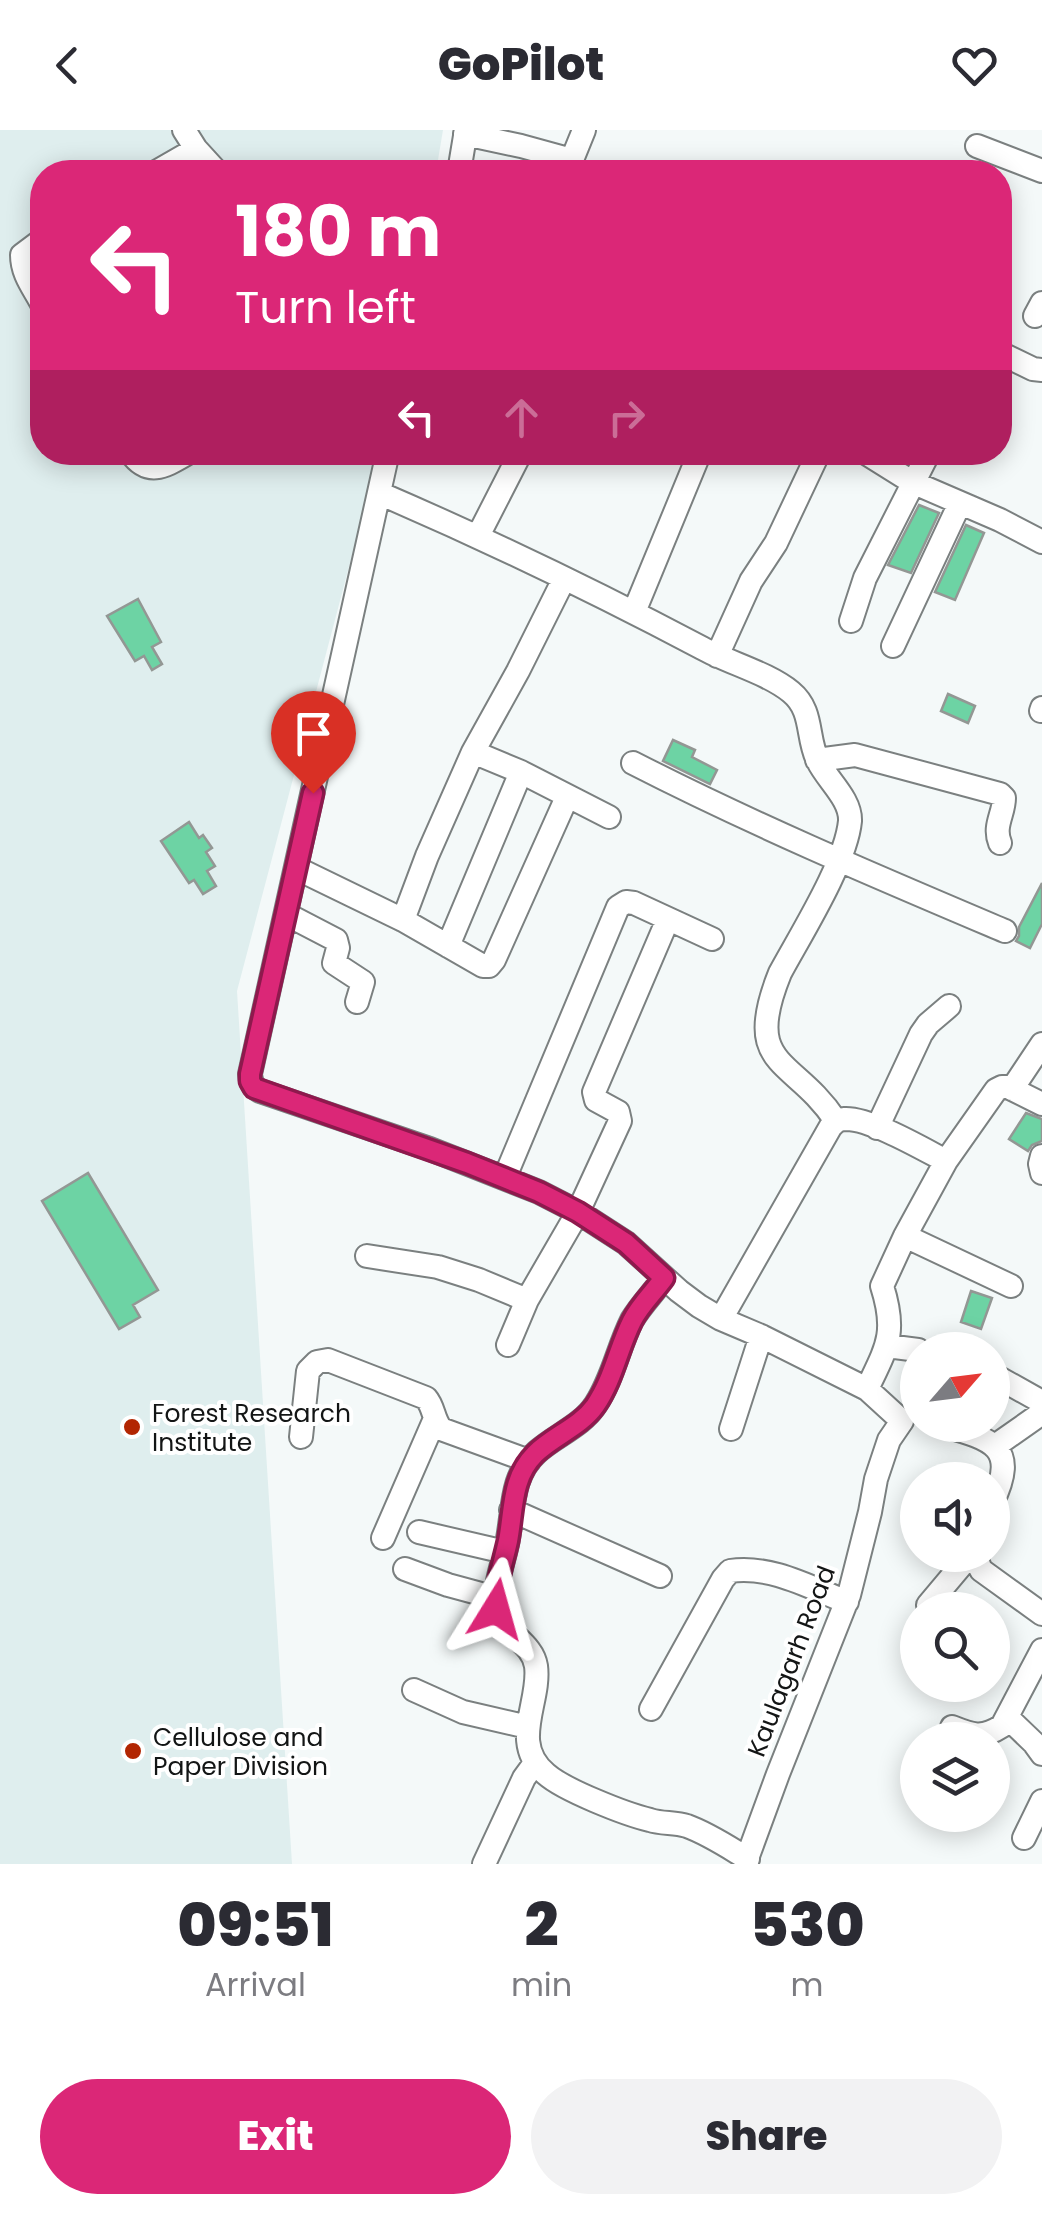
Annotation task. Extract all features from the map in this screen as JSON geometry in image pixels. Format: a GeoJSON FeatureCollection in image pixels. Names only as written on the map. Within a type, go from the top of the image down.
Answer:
{"type":"FeatureCollection","features":[{"type":"Feature","properties":{"kind":"street"},"geometry":{"type":"LineString","coordinates":[[572,160],[584,130]]}},
{"type":"Feature","properties":{"kind":"street"},"geometry":{"type":"LineString","coordinates":[[462,160],[465,132],[551,160]]}},
{"type":"Feature","properties":{"kind":"street"},"geometry":{"type":"LineString","coordinates":[[169,160],[190,140],[207,160]]}},
{"type":"Feature","properties":{"kind":"street"},"geometry":{"type":"LineString","coordinates":[[977,146],[1042,171]]}},
{"type":"Feature","properties":{"kind":"street"},"geometry":{"type":"LineString","coordinates":[[30,249],[22,255],[30,282]]}},
{"type":"Feature","properties":{"kind":"street"},"geometry":{"type":"LineString","coordinates":[[1012,359],[1042,370]]}},
{"type":"Feature","properties":{"kind":"street"},"geometry":{"type":"LineString","coordinates":[[385,465],[250,1081],[260,1092],[504,1177],[578,1212],[626,1243],[699,1306],[868,1389],[900,1413]]}},
{"type":"Feature","properties":{"kind":"street"},"geometry":{"type":"LineString","coordinates":[[478,536],[514,465]]}},
{"type":"Feature","properties":{"kind":"street"},"geometry":{"type":"LineString","coordinates":[[634,612],[695,465]]}},
{"type":"Feature","properties":{"kind":"street"},"geometry":{"type":"LineString","coordinates":[[717,656],[812,465]]}},
{"type":"Feature","properties":{"kind":"street"},"geometry":{"type":"LineString","coordinates":[[885,465],[912,482],[1042,542]]}},
{"type":"Feature","properties":{"kind":"street"},"geometry":{"type":"LineString","coordinates":[[850,620],[864,578],[921,465]]}},
{"type":"Feature","properties":{"kind":"street"},"geometry":{"type":"LineString","coordinates":[[378,492],[478,536],[776,683],[804,706],[817,760],[840,795],[850,822],[839,861],[772,992],[766,1024],[775,1059],[817,1096],[836,1121]]}},
{"type":"Feature","properties":{"kind":"street"},"geometry":{"type":"LineString","coordinates":[[893,646],[960,503]]}},
{"type":"Feature","properties":{"kind":"street"},"geometry":{"type":"LineString","coordinates":[[403,920],[426,856],[473,752],[564,578]]}},
{"type":"Feature","properties":{"kind":"street"},"geometry":{"type":"LineString","coordinates":[[473,752],[609,817]]}},
{"type":"Feature","properties":{"kind":"street"},"geometry":{"type":"LineString","coordinates":[[817,760],[856,755],[1000,794],[1004,798],[997,829],[1000,843]]}},
{"type":"Feature","properties":{"kind":"street"},"geometry":{"type":"LineString","coordinates":[[633,763],[839,861],[1005,931]]}},
{"type":"Feature","properties":{"kind":"street"},"geometry":{"type":"LineString","coordinates":[[448,946],[521,772]]}},
{"type":"Feature","properties":{"kind":"street"},"geometry":{"type":"LineString","coordinates":[[296,868],[489,966],[566,797]]}},
{"type":"Feature","properties":{"kind":"street"},"geometry":{"type":"LineString","coordinates":[[504,1177],[618,907],[634,903],[712,939]]}},
{"type":"Feature","properties":{"kind":"street"},"geometry":{"type":"LineString","coordinates":[[286,914],[336,940],[334,963],[362,982],[357,1002]]}},
{"type":"Feature","properties":{"kind":"street"},"geometry":{"type":"LineString","coordinates":[[508,1345],[527,1300],[578,1212],[620,1116],[596,1100],[594,1092],[668,919]]}},
{"type":"Feature","properties":{"kind":"street"},"geometry":{"type":"LineString","coordinates":[[877,1128],[921,1034],[949,1006]]}},
{"type":"Feature","properties":{"kind":"street"},"geometry":{"type":"LineString","coordinates":[[1012,1089],[1042,1044]]}},
{"type":"Feature","properties":{"kind":"street"},"geometry":{"type":"LineString","coordinates":[[868,1389],[888,1346],[891,1327],[882,1286],[946,1161],[992,1094],[1002,1087],[1042,1104]]}},
{"type":"Feature","properties":{"kind":"street"},"geometry":{"type":"LineString","coordinates":[[721,1319],[836,1121],[853,1120],[877,1128],[946,1161]]}},
{"type":"Feature","properties":{"kind":"street"},"geometry":{"type":"LineString","coordinates":[[1042,1156],[1042,1172]]}},
{"type":"Feature","properties":{"kind":"street"},"geometry":{"type":"LineString","coordinates":[[905,1236],[1011,1286]]}},
{"type":"Feature","properties":{"kind":"street"},"geometry":{"type":"LineString","coordinates":[[367,1256],[438,1267],[527,1300]]}},
{"type":"Feature","properties":{"kind":"street"},"geometry":{"type":"LineString","coordinates":[[664,1278],[632,1322],[611,1378],[593,1409],[538,1451],[518,1481],[496,1598],[505,1628],[536,1662],[528,1727],[536,1764],[555,1781],[652,1821],[684,1825],[714,1838],[746,1861]]}},
{"type":"Feature","properties":{"kind":"street"},"geometry":{"type":"LineString","coordinates":[[731,1429],[761,1336]]}},
{"type":"Feature","properties":{"kind":"street"},"geometry":{"type":"LineString","coordinates":[[888,1346],[900,1348]]}},
{"type":"Feature","properties":{"kind":"street"},"geometry":{"type":"LineString","coordinates":[[301,1437],[308,1371],[318,1362],[328,1360],[426,1398],[441,1429],[529,1461]]}},
{"type":"Feature","properties":{"kind":"street"},"geometry":{"type":"LineString","coordinates":[[1010,1384],[1042,1402]]}},
{"type":"Feature","properties":{"kind":"street"},"geometry":{"type":"LineString","coordinates":[[995,1446],[1042,1413]]}},
{"type":"Feature","properties":{"kind":"street"},"geometry":{"type":"LineString","coordinates":[[383,1538],[434,1421]]}},
{"type":"Feature","properties":{"kind":"street","name":"Kaulagarh Road"},"geometry":{"type":"LineString","coordinates":[[746,1861],[846,1602],[876,1480],[889,1440],[900,1430]]}},
{"type":"Feature","properties":{"kind":"street"},"geometry":{"type":"LineString","coordinates":[[987,1442],[1002,1454],[1003,1462]]}},
{"type":"Feature","properties":{"kind":"street"},"geometry":{"type":"LineString","coordinates":[[510,1510],[660,1576]]}},
{"type":"Feature","properties":{"kind":"street"},"geometry":{"type":"LineString","coordinates":[[419,1532],[505,1552]]}},
{"type":"Feature","properties":{"kind":"street"},"geometry":{"type":"LineString","coordinates":[[405,1569],[496,1598]]}},
{"type":"Feature","properties":{"kind":"street"},"geometry":{"type":"LineString","coordinates":[[651,1709],[730,1571],[771,1572],[846,1602]]}},
{"type":"Feature","properties":{"kind":"street"},"geometry":{"type":"LineString","coordinates":[[940,1592],[957,1572]]}},
{"type":"Feature","properties":{"kind":"street"},"geometry":{"type":"LineString","coordinates":[[983,1572],[1042,1614]]}},
{"type":"Feature","properties":{"kind":"street"},"geometry":{"type":"LineString","coordinates":[[1004,1722],[1042,1650]]}},
{"type":"Feature","properties":{"kind":"street"},"geometry":{"type":"LineString","coordinates":[[414,1690],[463,1712],[528,1727]]}},
{"type":"Feature","properties":{"kind":"street"},"geometry":{"type":"LineString","coordinates":[[1007,1717],[1042,1754]]}},
{"type":"Feature","properties":{"kind":"street"},"geometry":{"type":"LineString","coordinates":[[484,1864],[524,1778],[536,1764]]}},
{"type":"Feature","properties":{"kind":"street"},"geometry":{"type":"LineString","coordinates":[[1024,1838],[1042,1801]]}},
{"type":"Feature","properties":{"kind":"shaded area","name":"Forest Research Institute"},"geometry":{"type":"Polygon","coordinates":[[[0,130],[443,130],[438,160],[30,160],[30,465],[376,465],[237,991],[292,1864],[0,1864],[0,130]]]}},
{"type":"Feature","properties":{"kind":"building"},"geometry":{"type":"Polygon","coordinates":[[[919,505],[939,513],[911,573],[888,565],[919,505]]]}},
{"type":"Feature","properties":{"kind":"building"},"geometry":{"type":"Polygon","coordinates":[[[966,525],[984,533],[955,600],[935,592],[966,525]]]}},
{"type":"Feature","properties":{"kind":"building"},"geometry":{"type":"Polygon","coordinates":[[[138,599],[161,642],[152,647],[162,664],[152,670],[144,656],[135,661],[107,616],[138,599]]]}},
{"type":"Feature","properties":{"kind":"building"},"geometry":{"type":"Polygon","coordinates":[[[948,694],[975,706],[968,723],[941,711],[948,694]]]}},
{"type":"Feature","properties":{"kind":"building"},"geometry":{"type":"Polygon","coordinates":[[[673,740],[695,750],[692,757],[717,770],[710,784],[663,761],[673,740]]]}},
{"type":"Feature","properties":{"kind":"building"},"geometry":{"type":"Polygon","coordinates":[[[189,822],[199,838],[203,835],[212,848],[206,852],[215,866],[207,871],[216,886],[203,894],[194,880],[189,883],[161,841],[189,822]]]}},
{"type":"Feature","properties":{"kind":"building"},"geometry":{"type":"Polygon","coordinates":[[[1042,883],[1042,924],[1030,948],[1016,941],[1042,883]]]}},
{"type":"Feature","properties":{"kind":"building"},"geometry":{"type":"Polygon","coordinates":[[[1026,1113],[1042,1119],[1042,1141],[1028,1151],[1009,1139],[1026,1113]]]}},
{"type":"Feature","properties":{"kind":"building"},"geometry":{"type":"Polygon","coordinates":[[[88,1173],[158,1290],[133,1305],[140,1317],[119,1329],[42,1201],[88,1173]]]}},
{"type":"Feature","properties":{"kind":"building"},"geometry":{"type":"Polygon","coordinates":[[[971,1291],[992,1298],[981,1329],[961,1322],[971,1291]]]}},
{"type":"Feature","properties":{"kind":"place","name":"Forest Research Institute"},"geometry":{"type":"Point","coordinates":[132,1427]}},
{"type":"Feature","properties":{"kind":"place","name":"Cellulose and Paper Division"},"geometry":{"type":"Point","coordinates":[133,1751]}},
{"type":"Feature","properties":{"kind":"route"},"geometry":{"type":"LineString","coordinates":[[313,793],[250,1074],[254,1088],[539,1192],[626,1243],[664,1278],[632,1322],[611,1378],[593,1409],[538,1451],[518,1481],[496,1609]]}}]}
